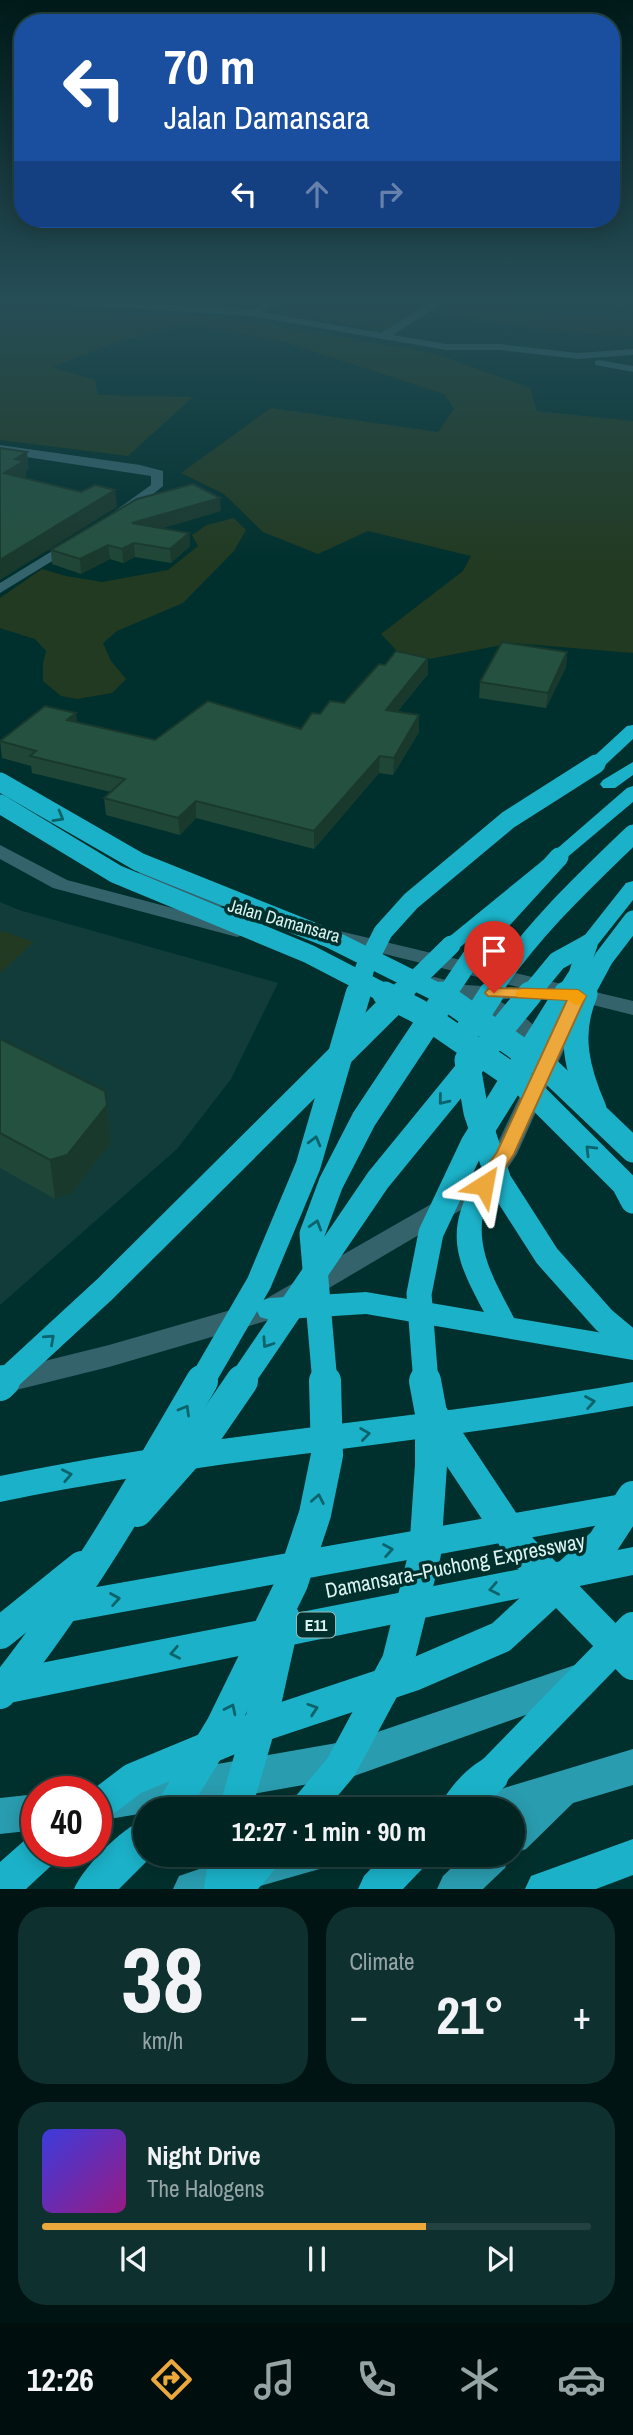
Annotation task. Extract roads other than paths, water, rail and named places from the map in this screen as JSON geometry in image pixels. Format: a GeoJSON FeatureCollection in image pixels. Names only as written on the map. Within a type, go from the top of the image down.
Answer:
{"type":"FeatureCollection","features":[{"type":"Feature","properties":{"kind":"highway"},"geometry":{"type":"LineString","coordinates":[[602,774],[633,730]]}},
{"type":"Feature","properties":{"kind":"highway"},"geometry":{"type":"LineString","coordinates":[[602,774],[633,741]]}},
{"type":"Feature","properties":{"kind":"highway"},"geometry":{"type":"LineString","coordinates":[[0,1691],[46,1636],[134,1498],[259,1283],[308,1166],[365,968],[383,932],[411,901],[508,820],[602,774],[633,767]]}},
{"type":"Feature","properties":{"kind":"highway"},"geometry":{"type":"LineString","coordinates":[[0,782],[139,862],[331,939],[433,988],[550,1070],[633,1150]]}},
{"type":"Feature","properties":{"kind":"highway"},"geometry":{"type":"LineString","coordinates":[[0,1384],[125,1270],[451,944],[559,857],[633,792]]}},
{"type":"Feature","properties":{"kind":"highway"},"geometry":{"type":"LineString","coordinates":[[0,804],[116,874],[309,954],[418,1011],[524,1084],[624,1184],[633,1201]]}},
{"type":"Feature","properties":{"kind":"highway"},"geometry":{"type":"LineString","coordinates":[[633,834],[581,884],[512,959],[463,1037],[476,1112],[499,1181],[547,1256],[604,1320],[633,1346]]}},
{"type":"Feature","properties":{"kind":"highway"},"geometry":{"type":"LineString","coordinates":[[239,1797],[262,1717],[292,1583],[315,1514],[327,1455],[327,1409],[312,1234],[331,1184],[364,1119],[481,943],[559,857]]}},
{"type":"Feature","properties":{"kind":"highway"},"geometry":{"type":"LineString","coordinates":[[316,1797],[341,1767],[398,1661],[425,1553],[431,1465],[431,1413],[422,1363],[419,1294],[431,1233],[473,1144],[578,975],[589,944],[633,887]]}},
{"type":"Feature","properties":{"kind":"highway"},"geometry":{"type":"LineString","coordinates":[[633,920],[608,950],[585,992],[574,1035],[585,1090],[601,1124],[633,1164]]}},
{"type":"Feature","properties":{"kind":"highway"},"geometry":{"type":"LineString","coordinates":[[0,1633],[102,1551],[207,1432],[377,1180],[557,961],[589,944]]}},
{"type":"Feature","properties":{"kind":"highway"},"geometry":{"type":"LineString","coordinates":[[484,1185],[470,1214],[469,1244],[481,1280],[505,1326]]}},
{"type":"Feature","properties":{"kind":"highway"},"geometry":{"type":"LineString","coordinates":[[270,1309],[366,1303],[633,1346]]}},
{"type":"Feature","properties":{"kind":"highway"},"geometry":{"type":"LineString","coordinates":[[0,1489],[76,1473],[534,1412],[633,1394]]}},
{"type":"Feature","properties":{"kind":"highway"},"geometry":{"type":"LineString","coordinates":[[431,1413],[521,1549],[633,1663]]}},
{"type":"Feature","properties":{"kind":"highway"},"geometry":{"type":"LineString","coordinates":[[112,1793],[132,1779],[266,1724],[413,1675],[501,1637],[603,1543],[633,1497]]}},
{"type":"Feature","properties":{"kind":"highway","name":"Damansara–Puchong Expressway"},"geometry":{"type":"LineString","coordinates":[[0,1620],[633,1505]]}},
{"type":"Feature","properties":{"kind":"highway","name":"Damansara–Puchong Expressway"},"geometry":{"type":"LineString","coordinates":[[0,1691],[633,1561]]}},
{"type":"Feature","properties":{"kind":"highway"},"geometry":{"type":"LineString","coordinates":[[179,1797],[222,1726],[292,1583]]}},
{"type":"Feature","properties":{"kind":"highway"},"geometry":{"type":"LineString","coordinates":[[469,1797],[633,1628]]}},
{"type":"Feature","properties":{"kind":"highway"},"geometry":{"type":"LineString","coordinates":[[93,1889],[133,1849]]}},
{"type":"Feature","properties":{"kind":"highway"},"geometry":{"type":"LineString","coordinates":[[544,1889],[633,1857]]}},
{"type":"Feature","properties":{"kind":"highway"},"geometry":{"type":"LineString","coordinates":[[0,1887],[22,1867]]}},
{"type":"Feature","properties":{"kind":"highway"},"geometry":{"type":"LineString","coordinates":[[219,1889],[223,1867]]}},
{"type":"Feature","properties":{"kind":"highway"},"geometry":{"type":"LineString","coordinates":[[237,1889],[256,1867]]}},
{"type":"Feature","properties":{"kind":"highway"},"geometry":{"type":"LineString","coordinates":[[377,1889],[398,1867]]}},
{"type":"Feature","properties":{"kind":"main road"},"geometry":{"type":"LineString","coordinates":[[112,1802],[354,1758],[551,1688],[633,1663]]}},
{"type":"Feature","properties":{"kind":"main road"},"geometry":{"type":"LineString","coordinates":[[525,1800],[633,1768]]}},
{"type":"Feature","properties":{"kind":"main road"},"geometry":{"type":"LineString","coordinates":[[525,1825],[564,1788]]}},
{"type":"Feature","properties":{"kind":"main road"},"geometry":{"type":"LineString","coordinates":[[0,1816],[21,1814]]}},
{"type":"Feature","properties":{"kind":"main road"},"geometry":{"type":"LineString","coordinates":[[192,1889],[261,1867]]}},
{"type":"Feature","properties":{"kind":"main road"},"geometry":{"type":"LineString","coordinates":[[456,1889],[479,1867]]}},
{"type":"Feature","properties":{"kind":"street"},"geometry":{"type":"LineString","coordinates":[[0,449],[122,466],[158,474],[157,486],[110,520]]}},
{"type":"Feature","properties":{"kind":"street"},"geometry":{"type":"LineString","coordinates":[[0,589],[90,532]]}},
{"type":"Feature","properties":{"kind":"street","name":"Jalan Damansara"},"geometry":{"type":"LineString","coordinates":[[0,816],[149,878],[248,913],[633,1008]]}},
{"type":"Feature","properties":{"kind":"street","name":"Jalan Damansara"},"geometry":{"type":"LineString","coordinates":[[0,851],[60,884],[217,925],[332,960],[466,992],[578,996]]}},
{"type":"Feature","properties":{"kind":"street"},"geometry":{"type":"LineString","coordinates":[[466,992],[497,1007],[525,1026],[551,1055]]}},
{"type":"Feature","properties":{"kind":"street"},"geometry":{"type":"LineString","coordinates":[[0,1384],[270,1309],[484,1185],[505,1154],[578,996]]}}]}
